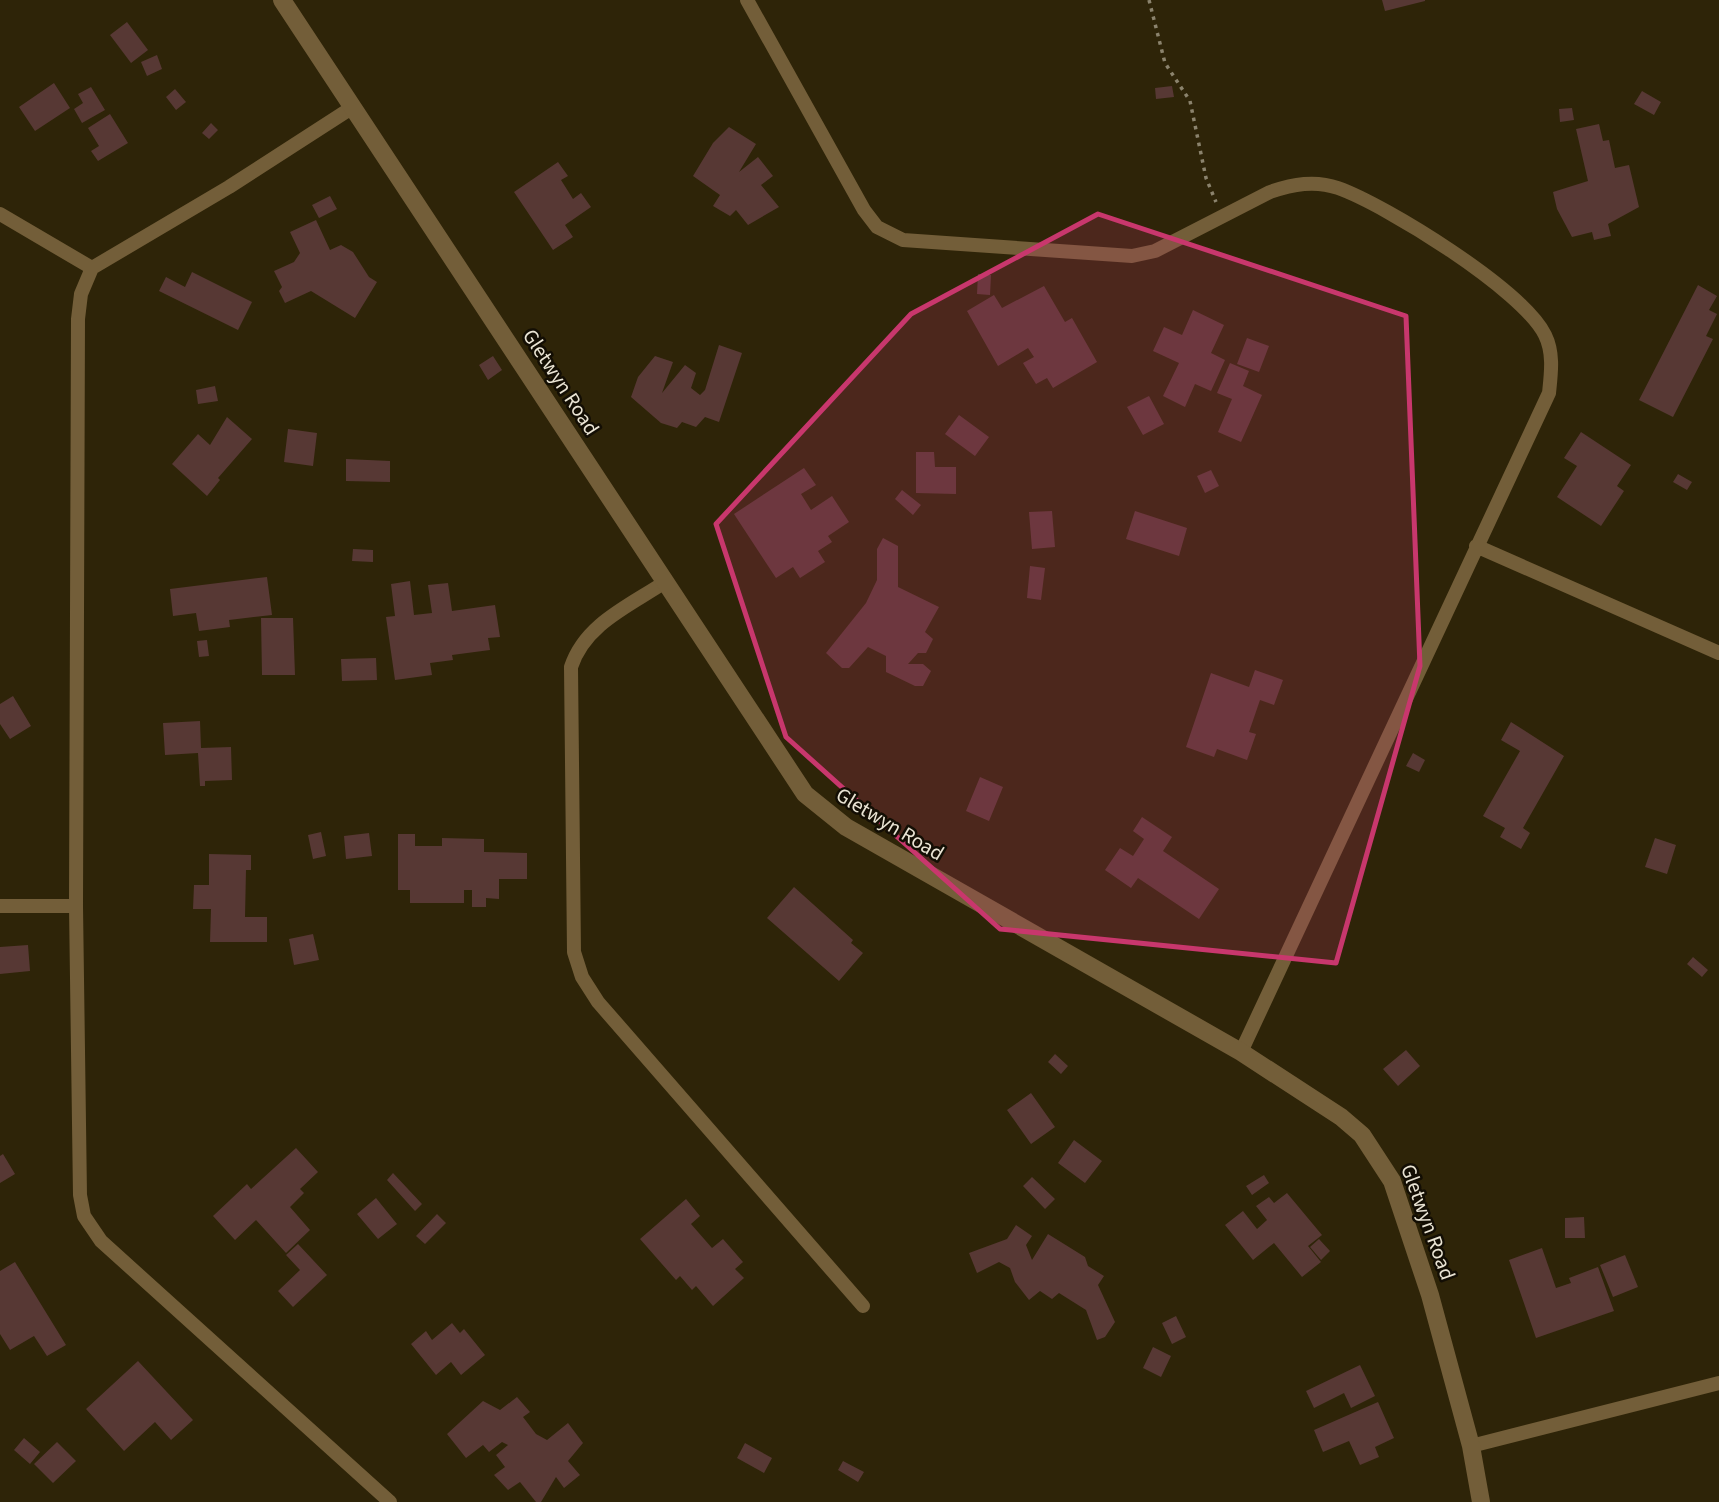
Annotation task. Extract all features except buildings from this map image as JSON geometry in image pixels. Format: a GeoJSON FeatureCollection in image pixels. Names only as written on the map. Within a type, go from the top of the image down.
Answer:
{"type":"FeatureCollection","features":[{"type":"Feature","properties":{"kind":"street","name":"Gletwyn Road"},"geometry":{"type":"LineString","coordinates":[[282,0],[793,778],[820,808],[869,841],[1241,1052],[1341,1117],[1362,1135],[1378,1155],[1392,1181],[1430,1295],[1471,1446],[1481,1502]]}},
{"type":"Feature","properties":{"kind":"street"},"geometry":{"type":"LineString","coordinates":[[747,0],[863,210],[887,234],[903,240],[1132,256],[1154,251],[1290,185],[1312,183],[1338,188],[1408,225],[1482,271],[1532,314],[1545,336],[1550,352],[1549,393],[1241,1052]]}},
{"type":"Feature","properties":{"kind":"street"},"geometry":{"type":"LineString","coordinates":[[353,107],[229,187],[92,268],[81,294],[78,319],[76,906],[80,1195],[84,1216],[101,1241],[390,1502]]}},
{"type":"Feature","properties":{"kind":"street"},"geometry":{"type":"LineString","coordinates":[[0,214],[92,268]]}},
{"type":"Feature","properties":{"kind":"street"},"geometry":{"type":"LineString","coordinates":[[1476,546],[1719,653]]}},
{"type":"Feature","properties":{"kind":"street"},"geometry":{"type":"LineString","coordinates":[[665,582],[588,633],[577,649],[571,667],[574,952],[582,977],[598,1002],[863,1306]]}},
{"type":"Feature","properties":{"kind":"street"},"geometry":{"type":"LineString","coordinates":[[0,906],[76,906]]}},
{"type":"Feature","properties":{"kind":"street"},"geometry":{"type":"LineString","coordinates":[[1471,1446],[1719,1383]]}},
{"type":"Feature","properties":{"kind":"path"},"geometry":{"type":"LineString","coordinates":[[1149,0],[1165,63],[1190,101],[1206,178],[1223,217]]}},
{"type":"Feature","properties":{"kind":"highlighted area"},"geometry":{"type":"Polygon","coordinates":[[[1098,214],[1406,316],[1420,666],[1336,963],[1000,929],[786,737],[716,524],[911,314],[1098,214]]]}}]}
